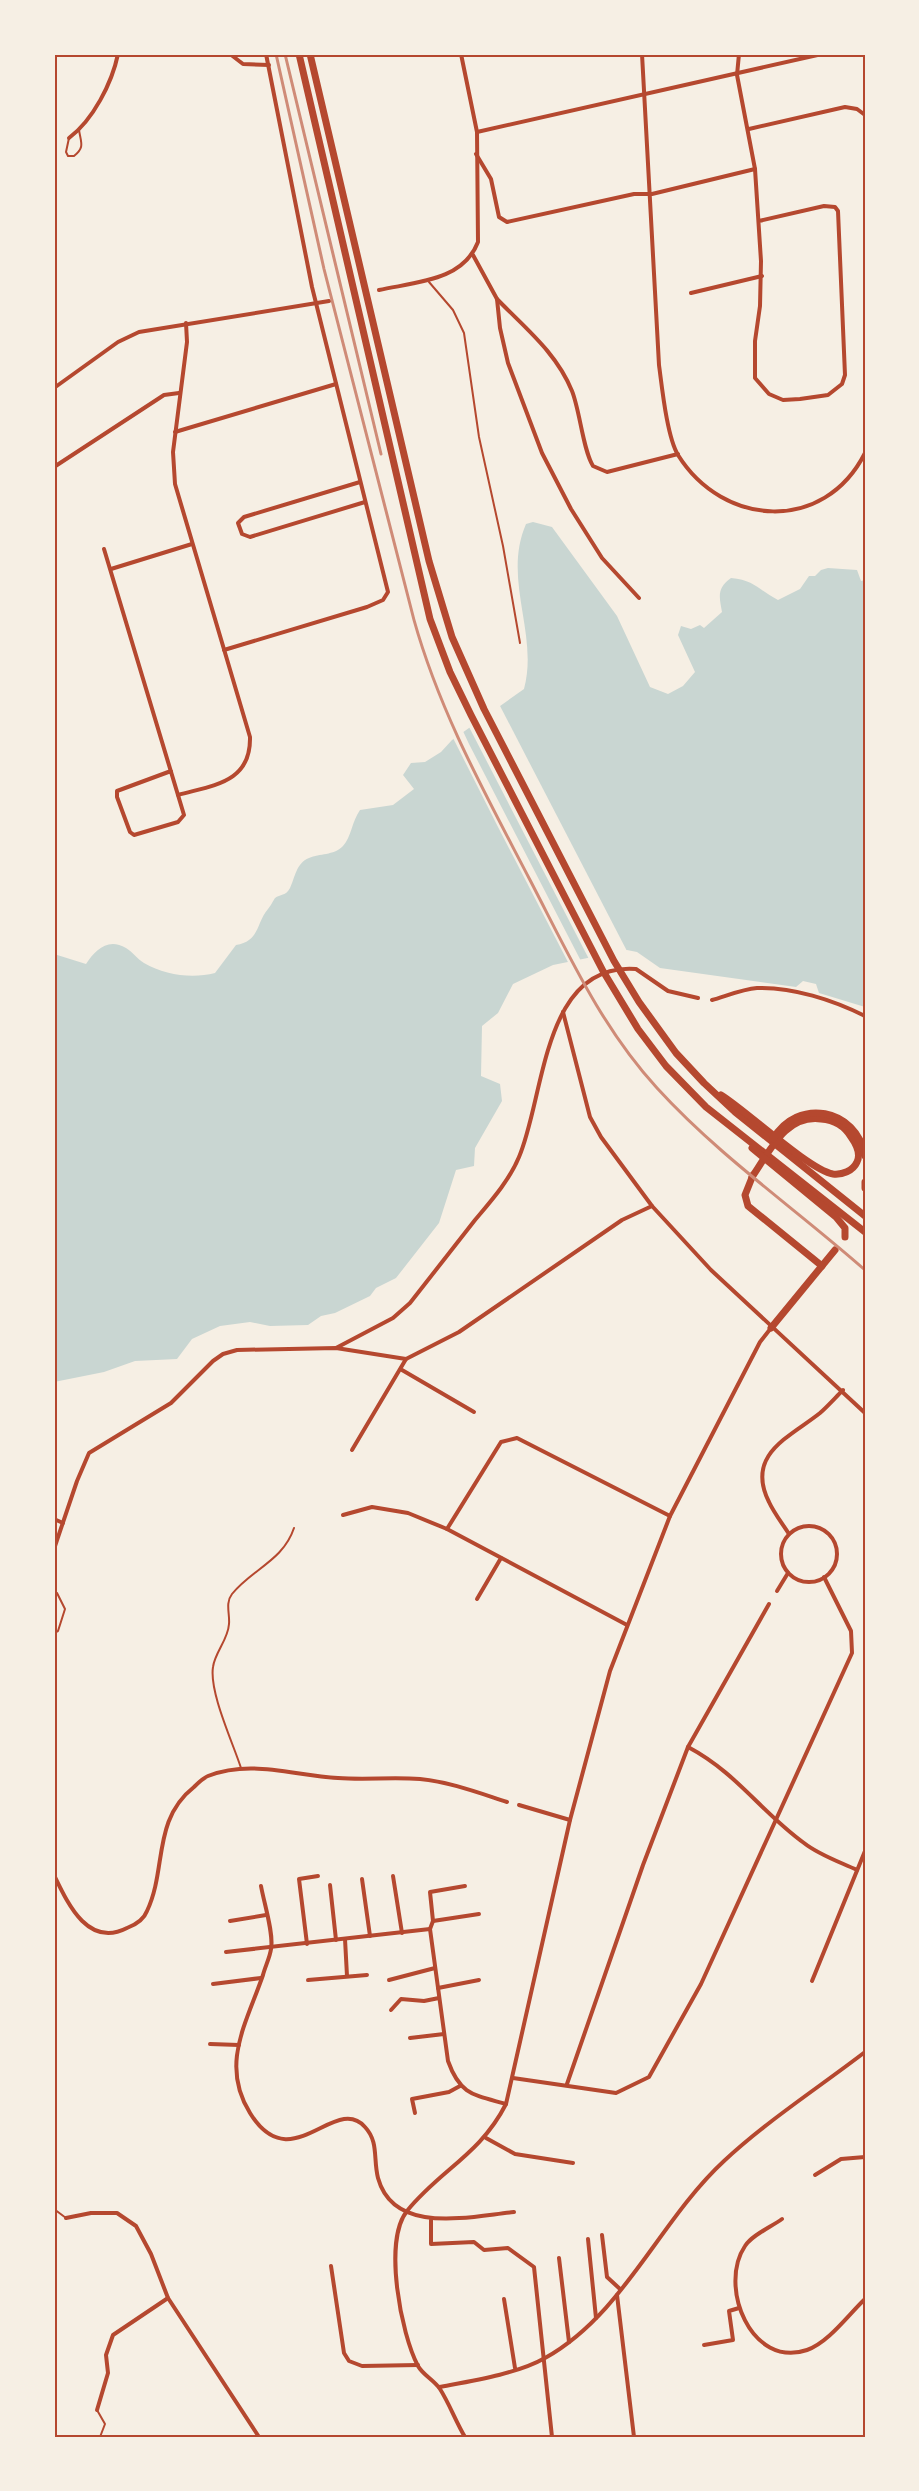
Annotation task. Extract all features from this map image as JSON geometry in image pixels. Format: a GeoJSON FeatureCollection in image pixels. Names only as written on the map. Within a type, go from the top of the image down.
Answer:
{"type":"FeatureCollection","features":[{"type":"Feature","properties":{"kind":"main road"},"geometry":{"type":"LineString","coordinates":[[299,54],[430,619],[450,672],[597,960],[638,1029],[693,1095],[836,1217],[845,1228],[845,1237]]}},
{"type":"Feature","properties":{"kind":"main road"},"geometry":{"type":"LineString","coordinates":[[310,54],[429,561],[444,613],[467,673],[614,961],[652,1022],[704,1083],[787,1149],[865,1216]]}},
{"type":"Feature","properties":{"kind":"main road"},"geometry":{"type":"LineString","coordinates":[[822,1266],[748,1206],[745,1195],[752,1177],[779,1129],[805,1113],[827,1113],[846,1122],[858,1135],[865,1156]]}},
{"type":"Feature","properties":{"kind":"main road"},"geometry":{"type":"LineString","coordinates":[[752,1177],[783,1132],[803,1120],[825,1119],[843,1127],[856,1145],[858,1158],[848,1171],[834,1174],[814,1166],[787,1149]]}},
{"type":"Feature","properties":{"kind":"main road"},"geometry":{"type":"LineString","coordinates":[[776,1166],[865,1232]]}},
{"type":"Feature","properties":{"kind":"main road"},"geometry":{"type":"LineString","coordinates":[[865,1182],[865,1188]]}},
{"type":"Feature","properties":{"kind":"main road"},"geometry":{"type":"LineString","coordinates":[[771,1328],[835,1250]]}},
{"type":"Feature","properties":{"kind":"street"},"geometry":{"type":"LineString","coordinates":[[69,138],[79,130],[105,90],[118,54]]}},
{"type":"Feature","properties":{"kind":"street"},"geometry":{"type":"LineString","coordinates":[[230,54],[243,64],[269,65]]}},
{"type":"Feature","properties":{"kind":"street"},"geometry":{"type":"LineString","coordinates":[[224,650],[383,600],[387,592],[316,304],[266,54]]}},
{"type":"Feature","properties":{"kind":"street"},"geometry":{"type":"LineString","coordinates":[[379,290],[448,274],[473,255],[478,242],[477,132],[461,54]]}},
{"type":"Feature","properties":{"kind":"street"},"geometry":{"type":"LineString","coordinates":[[642,54],[652,194],[659,365],[663,398],[678,454],[693,474],[729,502],[747,509],[766,512],[790,510],[822,499],[849,476],[865,453]]}},
{"type":"Feature","properties":{"kind":"street"},"geometry":{"type":"LineString","coordinates":[[739,54],[737,75],[755,169],[762,276],[754,341],[755,378],[769,394],[783,400],[828,395],[842,384],[845,375],[838,211],[835,207],[824,206],[759,221]]}},
{"type":"Feature","properties":{"kind":"street"},"geometry":{"type":"LineString","coordinates":[[477,132],[822,54]]}},
{"type":"Feature","properties":{"kind":"street"},"geometry":{"type":"LineString","coordinates":[[749,129],[844,107],[857,109],[865,115]]}},
{"type":"Feature","properties":{"kind":"street"},"geometry":{"type":"LineString","coordinates":[[476,154],[491,179],[499,217],[507,222],[634,194],[652,194],[755,169]]}},
{"type":"Feature","properties":{"kind":"street"},"geometry":{"type":"LineString","coordinates":[[473,255],[497,298],[553,356],[564,373],[575,399],[593,466],[607,472],[678,454]]}},
{"type":"Feature","properties":{"kind":"street"},"geometry":{"type":"LineString","coordinates":[[691,293],[762,276]]}},
{"type":"Feature","properties":{"kind":"street"},"geometry":{"type":"LineString","coordinates":[[497,298],[500,328],[508,363],[542,453],[571,509],[602,558],[639,598]]}},
{"type":"Feature","properties":{"kind":"street"},"geometry":{"type":"LineString","coordinates":[[54,388],[131,335],[186,323],[329,302]]}},
{"type":"Feature","properties":{"kind":"street"},"geometry":{"type":"LineString","coordinates":[[178,795],[228,780],[244,767],[250,755],[250,737],[175,484],[175,432],[187,342],[186,323]]}},
{"type":"Feature","properties":{"kind":"street"},"geometry":{"type":"LineString","coordinates":[[175,432],[336,384]]}},
{"type":"Feature","properties":{"kind":"street"},"geometry":{"type":"LineString","coordinates":[[54,467],[164,395],[179,393]]}},
{"type":"Feature","properties":{"kind":"street"},"geometry":{"type":"LineString","coordinates":[[360,482],[244,517],[238,523],[242,534],[250,537],[365,501]]}},
{"type":"Feature","properties":{"kind":"street"},"geometry":{"type":"LineString","coordinates":[[111,569],[192,544]]}},
{"type":"Feature","properties":{"kind":"street"},"geometry":{"type":"LineString","coordinates":[[104,549],[111,569],[171,771],[178,795],[184,815],[182,819],[134,835],[130,832],[117,791],[171,771]]}},
{"type":"Feature","properties":{"kind":"street"},"geometry":{"type":"LineString","coordinates":[[336,1348],[393,1318],[410,1303],[502,1187],[519,1156],[542,1068],[563,1012],[574,995],[587,982],[626,968],[636,969],[668,991],[698,998]]}},
{"type":"Feature","properties":{"kind":"street"},"geometry":{"type":"LineString","coordinates":[[712,1000],[756,988],[823,999],[865,1016]]}},
{"type":"Feature","properties":{"kind":"street"},"geometry":{"type":"LineString","coordinates":[[563,1012],[590,1117],[601,1137],[652,1206],[711,1270],[771,1328],[843,1390],[865,1413]]}},
{"type":"Feature","properties":{"kind":"street"},"geometry":{"type":"LineString","coordinates":[[54,1549],[89,1453],[171,1402],[223,1354],[237,1350],[336,1348],[406,1359],[459,1332],[622,1220],[652,1206]]}},
{"type":"Feature","properties":{"kind":"street"},"geometry":{"type":"LineString","coordinates":[[465,2437],[439,2387],[418,2365],[399,2300],[396,2246],[398,2228],[406,2212],[486,2138],[506,2104],[570,1820],[610,1671],[670,1516],[760,1342],[771,1328]]}},
{"type":"Feature","properties":{"kind":"street"},"geometry":{"type":"LineString","coordinates":[[352,1450],[402,1370],[406,1359]]}},
{"type":"Feature","properties":{"kind":"street"},"geometry":{"type":"LineString","coordinates":[[402,1370],[474,1412]]}},
{"type":"Feature","properties":{"kind":"street"},"geometry":{"type":"LineString","coordinates":[[789,1534],[768,1502],[762,1483],[763,1470],[775,1444],[820,1413],[843,1390]]}},
{"type":"Feature","properties":{"kind":"street"},"geometry":{"type":"LineString","coordinates":[[447,1530],[501,1442],[517,1438],[670,1516]]}},
{"type":"Feature","properties":{"kind":"street"},"geometry":{"type":"LineString","coordinates":[[343,1515],[382,1507],[408,1513],[447,1530],[627,1625]]}},
{"type":"Feature","properties":{"kind":"street"},"geometry":{"type":"LineString","coordinates":[[54,1519],[63,1523]]}},
{"type":"Feature","properties":{"kind":"street"},"geometry":{"type":"LineString","coordinates":[[804,1526],[821,1528],[834,1540],[837,1557],[835,1565],[817,1581],[801,1581],[788,1573],[783,1566],[781,1549],[789,1534],[804,1526]]}},
{"type":"Feature","properties":{"kind":"street"},"geometry":{"type":"LineString","coordinates":[[477,1599],[501,1558]]}},
{"type":"Feature","properties":{"kind":"street"},"geometry":{"type":"LineString","coordinates":[[777,1591],[788,1573]]}},
{"type":"Feature","properties":{"kind":"street"},"geometry":{"type":"LineString","coordinates":[[513,2078],[567,2084],[616,2093],[649,2077],[700,1984],[852,1653],[851,1631],[824,1577]]}},
{"type":"Feature","properties":{"kind":"street"},"geometry":{"type":"LineString","coordinates":[[567,2084],[687,1747],[770,1604]]}},
{"type":"Feature","properties":{"kind":"street"},"geometry":{"type":"LineString","coordinates":[[687,1747],[711,1759],[746,1788],[805,1844],[857,1870]]}},
{"type":"Feature","properties":{"kind":"street"},"geometry":{"type":"LineString","coordinates":[[54,1875],[69,1906],[83,1923],[96,1931],[118,1933],[135,1924],[147,1913],[165,1830],[185,1794],[207,1777],[241,1768],[267,1768],[339,1779],[420,1779],[507,1802]]}},
{"type":"Feature","properties":{"kind":"street"},"geometry":{"type":"LineString","coordinates":[[519,1805],[570,1820]]}},
{"type":"Feature","properties":{"kind":"street"},"geometry":{"type":"LineString","coordinates":[[812,1981],[865,1851]]}},
{"type":"Feature","properties":{"kind":"street"},"geometry":{"type":"LineString","coordinates":[[307,1944],[299,1879],[318,1876]]}},
{"type":"Feature","properties":{"kind":"street"},"geometry":{"type":"LineString","coordinates":[[393,1876],[402,1933]]}},
{"type":"Feature","properties":{"kind":"street"},"geometry":{"type":"LineString","coordinates":[[362,1879],[370,1936]]}},
{"type":"Feature","properties":{"kind":"street"},"geometry":{"type":"LineString","coordinates":[[330,1885],[336,1940]]}},
{"type":"Feature","properties":{"kind":"street"},"geometry":{"type":"LineString","coordinates":[[261,1886],[272,1948],[238,2045],[236,2082],[250,2114],[272,2136],[285,2139],[314,2134],[329,2122],[345,2118],[362,2124],[374,2138],[378,2178],[383,2189],[406,2212],[431,2220],[514,2212]]}},
{"type":"Feature","properties":{"kind":"street"},"geometry":{"type":"LineString","coordinates":[[465,1886],[430,1892],[434,1921],[430,1929],[448,2061],[460,2086],[480,2097],[506,2104]]}},
{"type":"Feature","properties":{"kind":"street"},"geometry":{"type":"LineString","coordinates":[[434,1921],[479,1914]]}},
{"type":"Feature","properties":{"kind":"street"},"geometry":{"type":"LineString","coordinates":[[230,1921],[266,1915]]}},
{"type":"Feature","properties":{"kind":"street"},"geometry":{"type":"LineString","coordinates":[[226,1952],[430,1929]]}},
{"type":"Feature","properties":{"kind":"street"},"geometry":{"type":"LineString","coordinates":[[345,1939],[347,1976]]}},
{"type":"Feature","properties":{"kind":"street"},"geometry":{"type":"LineString","coordinates":[[389,1980],[435,1968]]}},
{"type":"Feature","properties":{"kind":"street"},"geometry":{"type":"LineString","coordinates":[[308,1980],[367,1975]]}},
{"type":"Feature","properties":{"kind":"street"},"geometry":{"type":"LineString","coordinates":[[213,1984],[261,1978]]}},
{"type":"Feature","properties":{"kind":"street"},"geometry":{"type":"LineString","coordinates":[[438,1988],[479,1980]]}},
{"type":"Feature","properties":{"kind":"street"},"geometry":{"type":"LineString","coordinates":[[391,2010],[401,2000],[424,2001],[439,1998]]}},
{"type":"Feature","properties":{"kind":"street"},"geometry":{"type":"LineString","coordinates":[[410,2038],[444,2034]]}},
{"type":"Feature","properties":{"kind":"street"},"geometry":{"type":"LineString","coordinates":[[210,2044],[238,2045]]}},
{"type":"Feature","properties":{"kind":"street"},"geometry":{"type":"LineString","coordinates":[[439,2387],[542,2360],[570,2343],[617,2295],[661,2233],[724,2160],[865,2052]]}},
{"type":"Feature","properties":{"kind":"street"},"geometry":{"type":"LineString","coordinates":[[415,2113],[412,2099],[449,2092],[460,2086]]}},
{"type":"Feature","properties":{"kind":"street"},"geometry":{"type":"LineString","coordinates":[[486,2138],[514,2154],[573,2163]]}},
{"type":"Feature","properties":{"kind":"street"},"geometry":{"type":"LineString","coordinates":[[815,2175],[841,2159],[865,2157]]}},
{"type":"Feature","properties":{"kind":"street"},"geometry":{"type":"LineString","coordinates":[[66,2218],[91,2213],[117,2213],[136,2226],[152,2254],[168,2298],[259,2437]]}},
{"type":"Feature","properties":{"kind":"street"},"geometry":{"type":"LineString","coordinates":[[782,2219],[744,2247],[737,2275],[739,2308],[757,2338],[771,2347],[795,2352],[818,2344],[865,2299]]}},
{"type":"Feature","properties":{"kind":"street"},"geometry":{"type":"LineString","coordinates":[[431,2220],[431,2244],[474,2242],[483,2250],[508,2248],[534,2267],[543,2341],[542,2360],[552,2437]]}},
{"type":"Feature","properties":{"kind":"street"},"geometry":{"type":"LineString","coordinates":[[602,2235],[607,2277],[621,2289]]}},
{"type":"Feature","properties":{"kind":"street"},"geometry":{"type":"LineString","coordinates":[[588,2239],[596,2318]]}},
{"type":"Feature","properties":{"kind":"street"},"geometry":{"type":"LineString","coordinates":[[559,2258],[570,2343]]}},
{"type":"Feature","properties":{"kind":"street"},"geometry":{"type":"LineString","coordinates":[[331,2266],[344,2353],[349,2361],[362,2366],[418,2365]]}},
{"type":"Feature","properties":{"kind":"street"},"geometry":{"type":"LineString","coordinates":[[617,2295],[634,2437]]}},
{"type":"Feature","properties":{"kind":"street"},"geometry":{"type":"LineString","coordinates":[[97,2410],[108,2373],[106,2355],[108,2343],[113,2335],[168,2298]]}},
{"type":"Feature","properties":{"kind":"street"},"geometry":{"type":"LineString","coordinates":[[504,2299],[515,2368]]}},
{"type":"Feature","properties":{"kind":"street"},"geometry":{"type":"LineString","coordinates":[[704,2344],[733,2340],[729,2311],[739,2308]]}},
{"type":"Feature","properties":{"kind":"lane"},"geometry":{"type":"LineString","coordinates":[[69,138],[66,152],[68,156],[74,156],[80,151],[83,143],[79,130]]}},
{"type":"Feature","properties":{"kind":"lane"},"geometry":{"type":"LineString","coordinates":[[428,279],[435,292],[453,310],[465,333],[478,437],[503,546],[520,643]]}},
{"type":"Feature","properties":{"kind":"lane"},"geometry":{"type":"LineString","coordinates":[[241,1768],[221,1715],[213,1668],[230,1623],[227,1611],[231,1595],[289,1543],[294,1528]]}},
{"type":"Feature","properties":{"kind":"lane"},"geometry":{"type":"LineString","coordinates":[[54,1592],[57,1593],[65,1609],[58,1632],[54,1633]]}},
{"type":"Feature","properties":{"kind":"lane"},"geometry":{"type":"LineString","coordinates":[[54,2208],[66,2218]]}},
{"type":"Feature","properties":{"kind":"lane"},"geometry":{"type":"LineString","coordinates":[[97,2410],[105,2424],[100,2437]]}},
{"type":"Feature","properties":{"kind":"shaded area"},"geometry":{"type":"Polygon","coordinates":[[[533,522],[552,527],[617,616],[650,687],[668,694],[683,686],[695,672],[678,635],[681,626],[691,629],[700,625],[704,628],[722,612],[721,589],[731,578],[751,583],[778,600],[800,589],[809,576],[815,576],[821,570],[828,568],[857,570],[861,581],[865,580],[865,1007],[819,993],[816,984],[803,981],[796,987],[660,968],[637,952],[627,950],[553,965],[513,984],[498,1013],[482,1026],[481,1076],[500,1084],[502,1101],[475,1148],[474,1166],[456,1170],[439,1223],[396,1278],[376,1288],[370,1296],[335,1313],[321,1316],[308,1325],[270,1326],[250,1322],[220,1326],[192,1339],[177,1359],[135,1361],[104,1372],[54,1382],[54,954],[86,964],[98,950],[113,944],[126,948],[144,963],[161,970],[188,976],[215,973],[236,945],[254,936],[264,914],[275,898],[288,891],[301,863],[318,855],[331,853],[343,846],[360,810],[393,805],[414,789],[403,775],[411,763],[425,762],[441,752],[452,740],[524,689],[527,647],[518,566],[520,545],[526,524],[533,522]]]}},
{"type":"Feature","properties":{"kind":"pier"},"geometry":{"type":"Polygon","coordinates":[[[499,704],[628,953],[590,961],[468,725],[499,704]]]}},
{"type":"Feature","properties":{"kind":"pier"},"geometry":{"type":"Polygon","coordinates":[[[462,729],[582,963],[570,966],[498,827],[452,736],[462,729]]]}},
{"type":"Feature","properties":{"kind":"railway"},"geometry":{"type":"LineString","coordinates":[[276,54],[324,269],[414,620],[437,688],[465,753],[572,962],[602,1015],[637,1065],[706,1137],[865,1270]]}},
{"type":"Feature","properties":{"kind":"railway"},"geometry":{"type":"LineString","coordinates":[[285,54],[381,454]]}}]}
